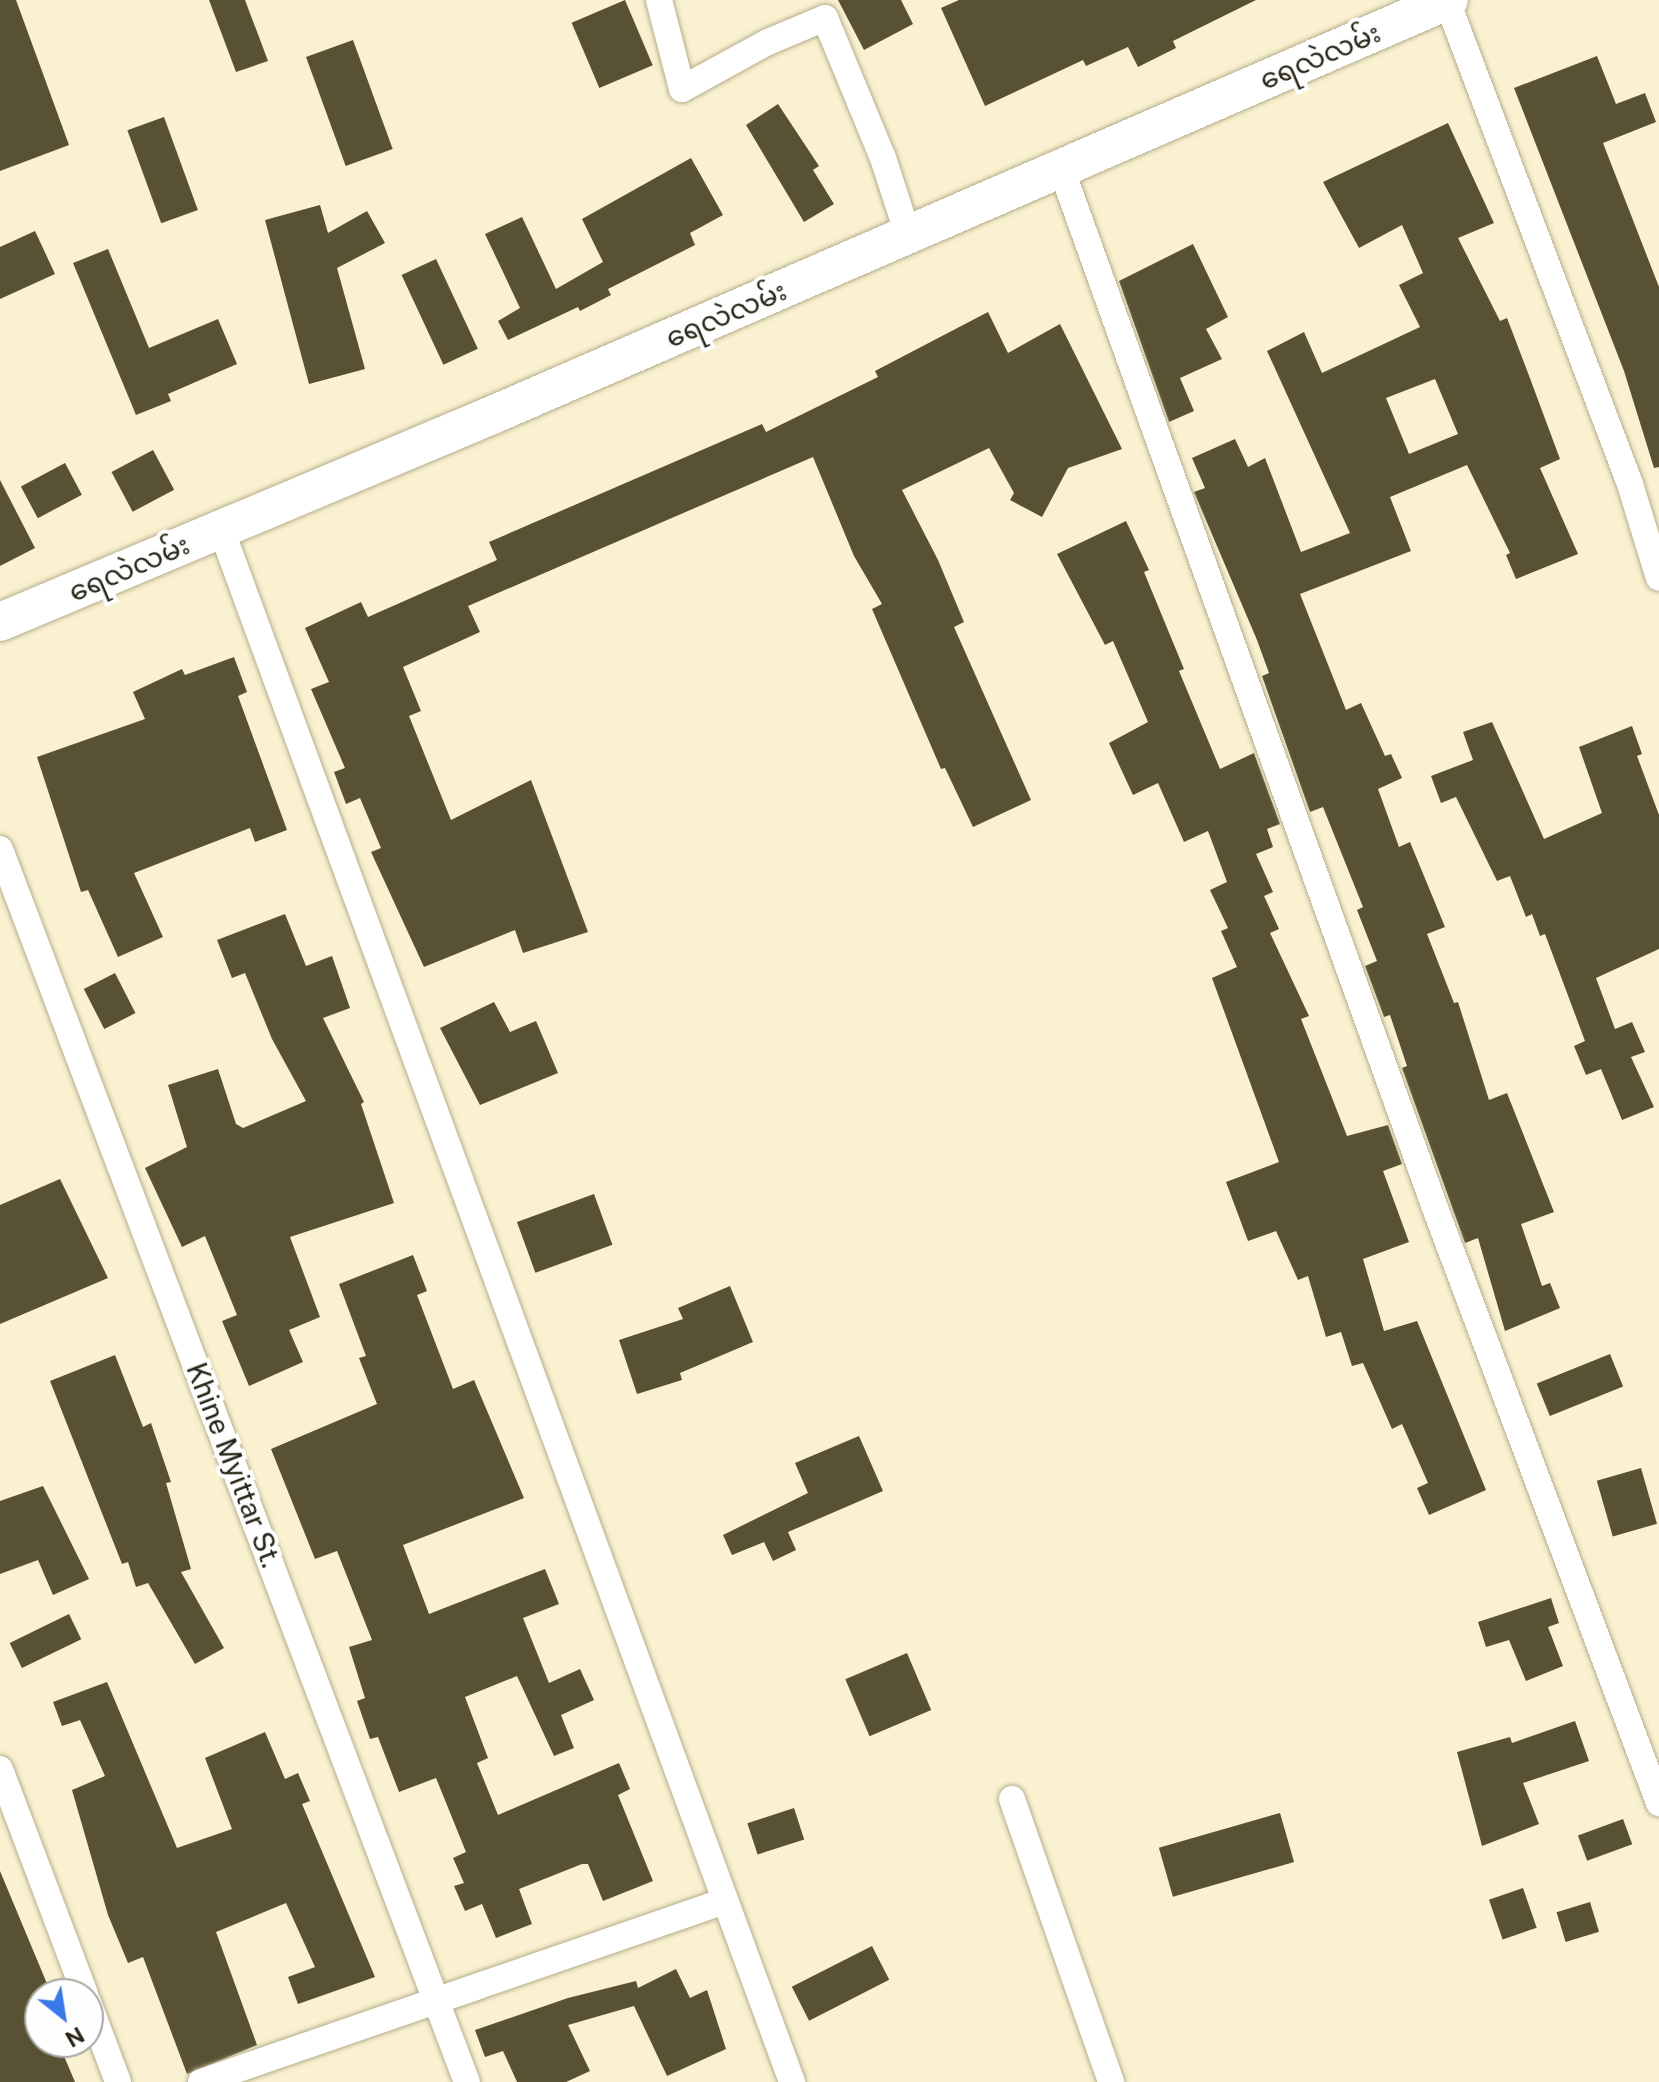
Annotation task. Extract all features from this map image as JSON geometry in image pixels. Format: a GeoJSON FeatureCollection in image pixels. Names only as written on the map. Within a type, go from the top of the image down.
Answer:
{"type":"FeatureCollection","features":[{"type":"Feature","properties":{"kind":"main road","name":"ရေလဲလမ်း"},"geometry":{"type":"LineString","coordinates":[[0,622],[908,235],[1448,0]]}},
{"type":"Feature","properties":{"kind":"street"},"geometry":{"type":"LineString","coordinates":[[659,0],[682,89],[768,42],[825,18],[883,158],[908,235]]}},
{"type":"Feature","properties":{"kind":"street"},"geometry":{"type":"LineString","coordinates":[[1448,0],[1630,484],[1659,578]]}},
{"type":"Feature","properties":{"kind":"street"},"geometry":{"type":"LineString","coordinates":[[1061,168],[1435,1208],[1659,1803]]}},
{"type":"Feature","properties":{"kind":"street"},"geometry":{"type":"LineString","coordinates":[[221,529],[792,2082]]}},
{"type":"Feature","properties":{"kind":"street","name":"Khine Myittar St."},"geometry":{"type":"LineString","coordinates":[[0,849],[467,2082]]}},
{"type":"Feature","properties":{"kind":"street"},"geometry":{"type":"LineString","coordinates":[[0,1769],[79,1978]]}},
{"type":"Feature","properties":{"kind":"street"},"geometry":{"type":"LineString","coordinates":[[1012,1799],[1111,2082]]}},
{"type":"Feature","properties":{"kind":"street"},"geometry":{"type":"LineString","coordinates":[[201,2082],[435,1998],[725,1901]]}},
{"type":"Feature","properties":{"kind":"street"},"geometry":{"type":"LineString","coordinates":[[104,2045],[118,2082]]}},
{"type":"Feature","properties":{"kind":"building"},"geometry":{"type":"Polygon","coordinates":[[[0,0],[16,0],[69,145],[0,171],[0,0]]]}},
{"type":"Feature","properties":{"kind":"building"},"geometry":{"type":"Polygon","coordinates":[[[209,0],[245,0],[268,61],[236,72],[209,0]]]}},
{"type":"Feature","properties":{"kind":"building"},"geometry":{"type":"Polygon","coordinates":[[[625,0],[653,65],[599,88],[572,23],[625,0]]]}},
{"type":"Feature","properties":{"kind":"building"},"geometry":{"type":"Polygon","coordinates":[[[838,0],[901,0],[913,24],[864,50],[838,0]]]}},
{"type":"Feature","properties":{"kind":"building"},"geometry":{"type":"Polygon","coordinates":[[[959,0],[1256,0],[1173,41],[1176,48],[1138,67],[1128,47],[1086,66],[1083,60],[985,106],[941,8],[959,0]]]}},
{"type":"Feature","properties":{"kind":"building"},"geometry":{"type":"Polygon","coordinates":[[[353,40],[393,149],[346,166],[306,57],[353,40]]]}},
{"type":"Feature","properties":{"kind":"building"},"geometry":{"type":"Polygon","coordinates":[[[1597,56],[1616,104],[1645,93],[1656,122],[1603,143],[1659,287],[1659,467],[1654,468],[1624,371],[1514,88],[1597,56]]]}},
{"type":"Feature","properties":{"kind":"building"},"geometry":{"type":"Polygon","coordinates":[[[778,104],[819,166],[813,170],[834,204],[804,222],[746,125],[778,104]]]}},
{"type":"Feature","properties":{"kind":"building"},"geometry":{"type":"Polygon","coordinates":[[[164,117],[198,210],[161,223],[127,130],[164,117]]]}},
{"type":"Feature","properties":{"kind":"building"},"geometry":{"type":"Polygon","coordinates":[[[1448,123],[1494,223],[1458,238],[1500,321],[1507,318],[1528,373],[1560,459],[1540,468],[1578,554],[1516,579],[1506,555],[1510,553],[1467,465],[1390,497],[1411,551],[1300,594],[1346,710],[1361,703],[1385,756],[1391,754],[1402,778],[1378,789],[1399,847],[1410,842],[1445,927],[1427,934],[1454,1003],[1458,1002],[1489,1100],[1507,1093],[1554,1212],[1521,1224],[1542,1286],[1550,1283],[1560,1308],[1505,1331],[1478,1238],[1465,1243],[1402,1068],[1407,1066],[1390,1015],[1384,1017],[1365,966],[1377,961],[1357,910],[1363,907],[1323,807],[1310,812],[1262,676],[1269,673],[1194,492],[1205,488],[1192,458],[1235,439],[1248,467],[1265,458],[1301,552],[1350,533],[1267,351],[1304,332],[1322,373],[1420,327],[1399,285],[1423,273],[1402,225],[1359,248],[1323,182],[1448,123]],[[1435,379],[1386,398],[1409,454],[1458,434],[1435,379]]]}},
{"type":"Feature","properties":{"kind":"building"},"geometry":{"type":"Polygon","coordinates":[[[691,158],[723,215],[690,233],[695,245],[608,289],[611,295],[580,311],[578,307],[508,340],[498,321],[520,308],[485,234],[522,217],[556,289],[603,262],[582,219],[691,158]]]}},
{"type":"Feature","properties":{"kind":"building"},"geometry":{"type":"Polygon","coordinates":[[[320,205],[328,233],[367,211],[385,243],[337,268],[365,369],[309,384],[265,220],[320,205]]]}},
{"type":"Feature","properties":{"kind":"building"},"geometry":{"type":"Polygon","coordinates":[[[35,231],[55,274],[0,299],[0,247],[35,231]]]}},
{"type":"Feature","properties":{"kind":"building"},"geometry":{"type":"Polygon","coordinates":[[[1193,244],[1228,317],[1206,329],[1222,359],[1180,378],[1194,411],[1169,422],[1119,281],[1193,244]]]}},
{"type":"Feature","properties":{"kind":"building"},"geometry":{"type":"Polygon","coordinates":[[[108,249],[149,348],[218,319],[237,364],[168,394],[171,401],[136,415],[73,263],[108,249]]]}},
{"type":"Feature","properties":{"kind":"building"},"geometry":{"type":"Polygon","coordinates":[[[436,259],[478,349],[443,365],[402,275],[436,259]]]}},
{"type":"Feature","properties":{"kind":"building"},"geometry":{"type":"Polygon","coordinates":[[[988,312],[1008,353],[1060,324],[1122,449],[1068,468],[1042,517],[1010,500],[1014,493],[989,448],[902,490],[938,560],[964,622],[954,627],[1031,800],[973,827],[945,768],[941,769],[872,609],[882,604],[854,556],[813,457],[468,606],[480,632],[403,667],[421,711],[409,716],[451,820],[531,780],[588,932],[523,953],[515,930],[424,967],[371,852],[381,848],[360,798],[346,804],[334,772],[345,768],[311,689],[329,682],[305,628],[361,602],[368,617],[497,560],[489,542],[762,424],[766,432],[878,377],[875,371],[988,312]]]}},
{"type":"Feature","properties":{"kind":"building"},"geometry":{"type":"Polygon","coordinates":[[[153,450],[174,490],[133,512],[112,472],[153,450]]]}},
{"type":"Feature","properties":{"kind":"building"},"geometry":{"type":"Polygon","coordinates":[[[65,463],[82,495],[38,518],[21,486],[65,463]]]}},
{"type":"Feature","properties":{"kind":"building"},"geometry":{"type":"Polygon","coordinates":[[[0,480],[35,548],[0,566],[0,480]]]}},
{"type":"Feature","properties":{"kind":"building"},"geometry":{"type":"Polygon","coordinates":[[[1126,521],[1149,570],[1144,572],[1184,669],[1179,671],[1220,769],[1254,753],[1280,824],[1267,829],[1273,847],[1256,854],[1273,892],[1264,896],[1279,929],[1270,933],[1309,1016],[1301,1019],[1347,1136],[1388,1125],[1402,1164],[1383,1171],[1409,1242],[1363,1259],[1384,1331],[1417,1321],[1486,1490],[1429,1515],[1417,1488],[1428,1483],[1402,1424],[1392,1429],[1363,1363],[1352,1366],[1341,1332],[1326,1337],[1308,1276],[1298,1280],[1276,1231],[1248,1241],[1226,1182],[1279,1162],[1212,978],[1237,967],[1221,931],[1228,928],[1210,890],[1227,882],[1208,831],[1184,842],[1158,783],[1133,795],[1109,743],[1148,722],[1113,641],[1105,645],[1057,554],[1126,521]]]}},
{"type":"Feature","properties":{"kind":"building"},"geometry":{"type":"Polygon","coordinates":[[[234,657],[247,692],[238,696],[287,830],[255,842],[250,828],[134,873],[163,937],[118,957],[88,890],[81,892],[37,757],[145,719],[133,692],[182,669],[185,675],[234,657]]]}},
{"type":"Feature","properties":{"kind":"building"},"geometry":{"type":"Polygon","coordinates":[[[1492,722],[1544,839],[1602,813],[1579,747],[1632,726],[1642,754],[1637,756],[1659,815],[1659,949],[1596,978],[1615,1029],[1632,1022],[1645,1052],[1631,1057],[1654,1107],[1622,1120],[1601,1069],[1586,1075],[1574,1046],[1585,1041],[1545,934],[1540,936],[1532,914],[1526,917],[1510,876],[1497,881],[1456,797],[1441,803],[1431,776],[1473,760],[1463,732],[1492,722]]]}},
{"type":"Feature","properties":{"kind":"building"},"geometry":{"type":"Polygon","coordinates":[[[285,914],[306,966],[332,956],[350,1008],[323,1018],[364,1102],[361,1104],[394,1203],[290,1237],[320,1317],[289,1330],[303,1362],[249,1386],[222,1321],[237,1315],[205,1236],[182,1247],[145,1168],[187,1147],[168,1085],[218,1069],[236,1124],[243,1128],[306,1101],[272,1039],[245,973],[232,978],[217,940],[285,914]]]}},
{"type":"Feature","properties":{"kind":"building"},"geometry":{"type":"Polygon","coordinates":[[[115,973],[135,1013],[104,1029],[84,989],[115,973]]]}},
{"type":"Feature","properties":{"kind":"building"},"geometry":{"type":"Polygon","coordinates":[[[494,1002],[510,1032],[536,1021],[558,1073],[480,1105],[440,1028],[494,1002]]]}},
{"type":"Feature","properties":{"kind":"building"},"geometry":{"type":"Polygon","coordinates":[[[60,1179],[108,1278],[0,1324],[0,1205],[60,1179]]]}},
{"type":"Feature","properties":{"kind":"building"},"geometry":{"type":"Polygon","coordinates":[[[594,1194],[612,1245],[535,1273],[517,1222],[594,1194]]]}},
{"type":"Feature","properties":{"kind":"building"},"geometry":{"type":"Polygon","coordinates":[[[413,1255],[427,1291],[417,1295],[453,1389],[474,1380],[524,1498],[403,1545],[429,1614],[545,1569],[559,1604],[523,1618],[549,1683],[580,1669],[594,1700],[561,1715],[574,1748],[554,1756],[517,1676],[465,1697],[488,1758],[477,1763],[498,1815],[619,1763],[630,1789],[618,1795],[653,1881],[603,1901],[588,1864],[582,1864],[519,1889],[532,1924],[496,1938],[482,1904],[465,1911],[454,1886],[464,1883],[453,1858],[466,1852],[436,1778],[399,1792],[378,1737],[370,1739],[357,1701],[365,1698],[349,1647],[372,1640],[337,1551],[315,1559],[271,1449],[377,1404],[359,1358],[366,1356],[339,1284],[413,1255]]]}},
{"type":"Feature","properties":{"kind":"building"},"geometry":{"type":"Polygon","coordinates":[[[730,1286],[753,1342],[680,1373],[682,1380],[637,1394],[619,1340],[683,1319],[678,1308],[730,1286]]]}},
{"type":"Feature","properties":{"kind":"building"},"geometry":{"type":"Polygon","coordinates":[[[1610,1354],[1623,1386],[1550,1416],[1537,1384],[1610,1354]]]}},
{"type":"Feature","properties":{"kind":"building"},"geometry":{"type":"Polygon","coordinates":[[[115,1355],[143,1427],[151,1423],[171,1482],[166,1483],[191,1569],[181,1572],[224,1648],[195,1664],[148,1583],[136,1587],[128,1562],[122,1564],[50,1381],[115,1355]]]}},
{"type":"Feature","properties":{"kind":"building"},"geometry":{"type":"Polygon","coordinates":[[[859,1436],[883,1491],[788,1532],[796,1550],[773,1561],[764,1542],[732,1555],[723,1535],[808,1493],[795,1463],[859,1436]]]}},
{"type":"Feature","properties":{"kind":"building"},"geometry":{"type":"Polygon","coordinates":[[[1641,1468],[1657,1524],[1613,1536],[1597,1481],[1641,1468]]]}},
{"type":"Feature","properties":{"kind":"building"},"geometry":{"type":"Polygon","coordinates":[[[43,1486],[89,1579],[53,1595],[38,1560],[0,1574],[0,1501],[43,1486]]]}},
{"type":"Feature","properties":{"kind":"building"},"geometry":{"type":"Polygon","coordinates":[[[1551,1598],[1559,1623],[1548,1627],[1563,1666],[1526,1681],[1509,1640],[1486,1647],[1478,1622],[1551,1598]]]}},
{"type":"Feature","properties":{"kind":"building"},"geometry":{"type":"Polygon","coordinates":[[[69,1614],[81,1639],[22,1668],[10,1643],[69,1614]]]}},
{"type":"Feature","properties":{"kind":"building"},"geometry":{"type":"Polygon","coordinates":[[[907,1653],[931,1710],[870,1736],[845,1679],[907,1653]]]}},
{"type":"Feature","properties":{"kind":"building"},"geometry":{"type":"Polygon","coordinates":[[[107,1682],[177,1848],[232,1829],[205,1758],[265,1732],[285,1779],[298,1773],[310,1801],[302,1804],[375,1977],[298,2004],[288,1977],[315,1967],[286,1903],[216,1932],[257,2045],[187,2074],[143,1957],[128,1963],[108,1915],[72,1790],[105,1776],[80,1720],[62,1726],[53,1702],[107,1682]]]}},
{"type":"Feature","properties":{"kind":"building"},"geometry":{"type":"Polygon","coordinates":[[[1575,1721],[1589,1761],[1523,1783],[1539,1824],[1482,1846],[1457,1752],[1510,1737],[1512,1743],[1575,1721]]]}},
{"type":"Feature","properties":{"kind":"building"},"geometry":{"type":"Polygon","coordinates":[[[794,1808],[804,1839],[758,1855],[747,1823],[794,1808]]]}},
{"type":"Feature","properties":{"kind":"building"},"geometry":{"type":"Polygon","coordinates":[[[1280,1813],[1294,1862],[1173,1897],[1159,1848],[1280,1813]]]}},
{"type":"Feature","properties":{"kind":"building"},"geometry":{"type":"Polygon","coordinates":[[[1623,1819],[1632,1844],[1587,1861],[1578,1835],[1623,1819]]]}},
{"type":"Feature","properties":{"kind":"building"},"geometry":{"type":"Polygon","coordinates":[[[0,1871],[45,1978],[24,1978],[24,2058],[65,2058],[75,2082],[0,2082],[0,1871]]]}},
{"type":"Feature","properties":{"kind":"building"},"geometry":{"type":"Polygon","coordinates":[[[1523,1888],[1537,1928],[1503,1939],[1489,1900],[1523,1888]]]}},
{"type":"Feature","properties":{"kind":"building"},"geometry":{"type":"Polygon","coordinates":[[[1590,1902],[1599,1932],[1566,1942],[1557,1912],[1590,1902]]]}},
{"type":"Feature","properties":{"kind":"building"},"geometry":{"type":"Polygon","coordinates":[[[872,1946],[889,1980],[809,2021],[792,1987],[872,1946]]]}},
{"type":"Feature","properties":{"kind":"building"},"geometry":{"type":"Polygon","coordinates":[[[676,1969],[690,1998],[707,1990],[726,2049],[667,2076],[634,2006],[568,2025],[590,2071],[566,2082],[517,2082],[503,2051],[485,2057],[475,2030],[568,1998],[636,1981],[638,1988],[676,1969]]]}}]}
